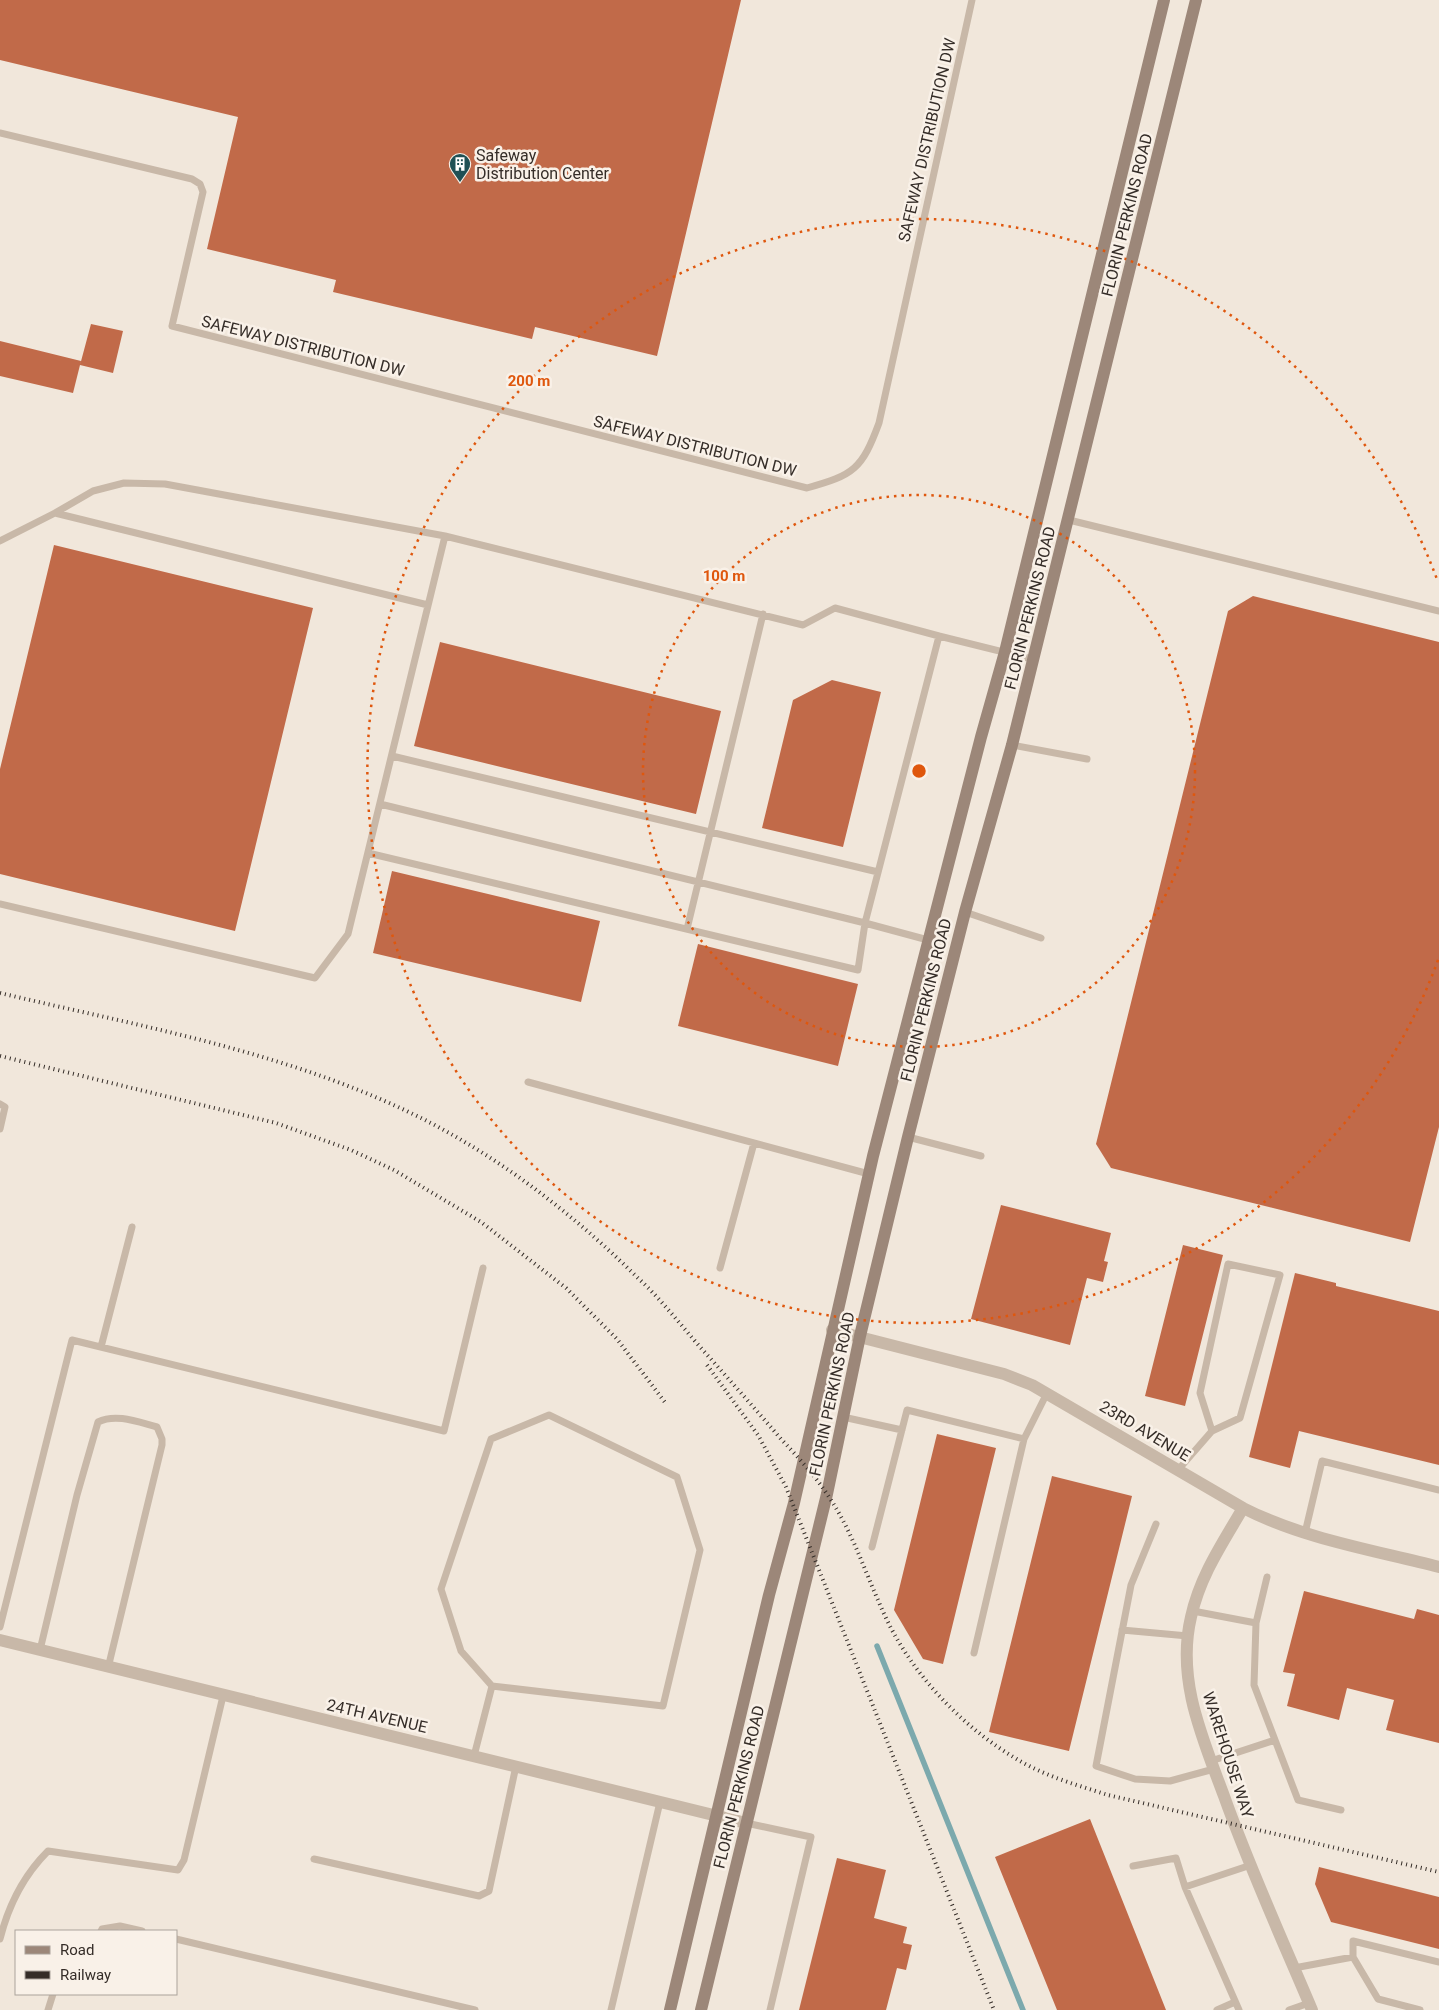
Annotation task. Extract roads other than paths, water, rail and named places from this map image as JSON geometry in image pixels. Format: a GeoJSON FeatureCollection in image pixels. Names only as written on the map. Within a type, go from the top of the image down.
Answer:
{"type":"FeatureCollection","features":[{"type":"Feature","properties":{"kind":"main road","name":"FLORIN PERKINS ROAD"},"geometry":{"type":"LineString","coordinates":[[670,2010],[769,1595],[794,1503],[869,1174],[928,940],[1005,652],[1164,0]]}},
{"type":"Feature","properties":{"kind":"main road","name":"FLORIN PERKINS ROAD"},"geometry":{"type":"LineString","coordinates":[[701,2010],[797,1622],[860,1336],[908,1137],[965,912],[1012,745],[1032,659],[1069,520],[1196,0]]}},
{"type":"Feature","properties":{"kind":"street","name":"23RD AVENUE"},"geometry":{"type":"LineString","coordinates":[[832,1330],[1004,1374],[1048,1393],[1270,1522],[1305,1533],[1439,1567]]}},
{"type":"Feature","properties":{"kind":"street","name":"WAREHOUSE WAY"},"geometry":{"type":"LineString","coordinates":[[1243,1508],[1208,1566],[1193,1611],[1188,1636],[1189,1686],[1193,1711],[1212,1765],[1310,2007]]}},
{"type":"Feature","properties":{"kind":"street","name":"24TH AVENUE"},"geometry":{"type":"LineString","coordinates":[[0,1640],[746,1823]]}},
{"type":"Feature","properties":{"kind":"lane","name":"SAFEWAY DISTRIBUTION DW"},"geometry":{"type":"LineString","coordinates":[[0,133],[192,179],[200,184],[203,192],[172,326],[807,488],[840,479],[866,456],[879,423],[972,0]]}},
{"type":"Feature","properties":{"kind":"lane"},"geometry":{"type":"LineString","coordinates":[[0,541],[55,513],[78,498],[106,486],[143,482],[165,484],[445,536],[804,625],[835,608],[1032,659]]}},
{"type":"Feature","properties":{"kind":"lane"},"geometry":{"type":"LineString","coordinates":[[55,513],[428,605]]}},
{"type":"Feature","properties":{"kind":"lane"},"geometry":{"type":"LineString","coordinates":[[1069,520],[1439,612]]}},
{"type":"Feature","properties":{"kind":"lane"},"geometry":{"type":"LineString","coordinates":[[0,904],[315,978],[348,934],[445,536]]}},
{"type":"Feature","properties":{"kind":"lane"},"geometry":{"type":"LineString","coordinates":[[687,929],[763,614]]}},
{"type":"Feature","properties":{"kind":"lane"},"geometry":{"type":"LineString","coordinates":[[368,853],[858,970],[865,923],[939,636]]}},
{"type":"Feature","properties":{"kind":"lane"},"geometry":{"type":"LineString","coordinates":[[1012,745],[1087,759]]}},
{"type":"Feature","properties":{"kind":"lane"},"geometry":{"type":"LineString","coordinates":[[392,756],[878,872]]}},
{"type":"Feature","properties":{"kind":"lane"},"geometry":{"type":"LineString","coordinates":[[380,804],[928,940]]}},
{"type":"Feature","properties":{"kind":"lane"},"geometry":{"type":"LineString","coordinates":[[965,912],[1041,938]]}},
{"type":"Feature","properties":{"kind":"lane"},"geometry":{"type":"LineString","coordinates":[[528,1082],[869,1174]]}},
{"type":"Feature","properties":{"kind":"lane"},"geometry":{"type":"LineString","coordinates":[[0,1104],[5,1107],[0,1129]]}},
{"type":"Feature","properties":{"kind":"lane"},"geometry":{"type":"LineString","coordinates":[[908,1137],[981,1156]]}},
{"type":"Feature","properties":{"kind":"lane"},"geometry":{"type":"LineString","coordinates":[[720,1268],[754,1143]]}},
{"type":"Feature","properties":{"kind":"lane"},"geometry":{"type":"LineString","coordinates":[[102,1347],[132,1227]]}},
{"type":"Feature","properties":{"kind":"lane"},"geometry":{"type":"LineString","coordinates":[[1178,1470],[1212,1431],[1240,1418],[1280,1275],[1228,1264],[1200,1394],[1212,1431]]}},
{"type":"Feature","properties":{"kind":"lane"},"geometry":{"type":"LineString","coordinates":[[0,1627],[72,1340],[444,1431],[483,1268]]}},
{"type":"Feature","properties":{"kind":"lane"},"geometry":{"type":"LineString","coordinates":[[974,1653],[1024,1439],[1048,1393]]}},
{"type":"Feature","properties":{"kind":"lane"},"geometry":{"type":"LineString","coordinates":[[872,1547],[907,1410],[1024,1439]]}},
{"type":"Feature","properties":{"kind":"lane"},"geometry":{"type":"LineString","coordinates":[[549,1415],[677,1477],[700,1550],[663,1706],[492,1686],[460,1651],[441,1589],[491,1439],[549,1415]]}},
{"type":"Feature","properties":{"kind":"lane"},"geometry":{"type":"LineString","coordinates":[[843,1417],[902,1430]]}},
{"type":"Feature","properties":{"kind":"lane"},"geometry":{"type":"LineString","coordinates":[[40,1650],[77,1495],[98,1422],[104,1419],[119,1418],[157,1427],[161,1434],[162,1445],[108,1668]]}},
{"type":"Feature","properties":{"kind":"lane"},"geometry":{"type":"LineString","coordinates":[[1305,1533],[1322,1461],[1439,1490]]}},
{"type":"Feature","properties":{"kind":"lane"},"geometry":{"type":"LineString","coordinates":[[1156,1524],[1131,1585],[1096,1766],[1135,1779],[1170,1781],[1275,1740]]}},
{"type":"Feature","properties":{"kind":"lane"},"geometry":{"type":"LineString","coordinates":[[1267,1577],[1256,1623],[1254,1685],[1298,1800],[1341,1810]]}},
{"type":"Feature","properties":{"kind":"lane"},"geometry":{"type":"LineString","coordinates":[[1193,1611],[1256,1623]]}},
{"type":"Feature","properties":{"kind":"lane"},"geometry":{"type":"LineString","coordinates":[[1122,1630],[1188,1636]]}},
{"type":"Feature","properties":{"kind":"lane"},"geometry":{"type":"LineString","coordinates":[[474,1756],[492,1686]]}},
{"type":"Feature","properties":{"kind":"lane"},"geometry":{"type":"LineString","coordinates":[[0,1939],[6,1916],[33,1866],[48,1851],[178,1870],[184,1860],[223,1696]]}},
{"type":"Feature","properties":{"kind":"lane"},"geometry":{"type":"LineString","coordinates":[[314,1859],[479,1896],[489,1891],[516,1766]]}},
{"type":"Feature","properties":{"kind":"lane"},"geometry":{"type":"LineString","coordinates":[[611,2010],[660,1802]]}},
{"type":"Feature","properties":{"kind":"lane"},"geometry":{"type":"LineString","coordinates":[[746,1823],[811,1837],[770,2010]]}},
{"type":"Feature","properties":{"kind":"lane"},"geometry":{"type":"LineString","coordinates":[[1133,1866],[1176,1858],[1185,1886],[1239,2010]]}},
{"type":"Feature","properties":{"kind":"lane"},"geometry":{"type":"LineString","coordinates":[[1185,1886],[1251,1865]]}},
{"type":"Feature","properties":{"kind":"lane"},"geometry":{"type":"LineString","coordinates":[[105,1930],[120,1926],[138,1930]]}},
{"type":"Feature","properties":{"kind":"lane"},"geometry":{"type":"LineString","coordinates":[[178,1939],[471,2010]]}},
{"type":"Feature","properties":{"kind":"lane"},"geometry":{"type":"LineString","coordinates":[[1420,2010],[1378,1999],[1353,1957],[1353,1941],[1439,1962]]}},
{"type":"Feature","properties":{"kind":"lane"},"geometry":{"type":"LineString","coordinates":[[1294,1968],[1353,1957]]}},
{"type":"Feature","properties":{"kind":"lane"},"geometry":{"type":"LineString","coordinates":[[48,2010],[53,1995]]}},
{"type":"Feature","properties":{"kind":"lane"},"geometry":{"type":"LineString","coordinates":[[1217,2010],[1235,2002]]}},
{"type":"Feature","properties":{"kind":"lane"},"geometry":{"type":"LineString","coordinates":[[1289,2010],[1310,2007]]}},
{"type":"Feature","properties":{"kind":"waterway"},"geometry":{"type":"LineString","coordinates":[[877,1646],[1023,2010]]}},
{"type":"Feature","properties":{"kind":"railway"},"geometry":{"type":"LineString","coordinates":[[0,993],[217,1044],[323,1077],[375,1097],[425,1120],[483,1153],[538,1191],[589,1233],[648,1287],[808,1468],[840,1515],[892,1630],[916,1668],[961,1718],[1015,1758],[1049,1775],[1108,1795],[1439,1872]]}},
{"type":"Feature","properties":{"kind":"railway"},"geometry":{"type":"LineString","coordinates":[[0,1056],[276,1123],[351,1150],[394,1170],[481,1222],[566,1288],[617,1339],[667,1405]]}},
{"type":"Feature","properties":{"kind":"railway"},"geometry":{"type":"LineString","coordinates":[[707,1365],[758,1435],[786,1487],[994,2010]]}},
{"type":"Feature","properties":{"kind":"place","name":"Safeway Distribution Center"},"geometry":{"type":"Point","coordinates":[460,183]}}]}
